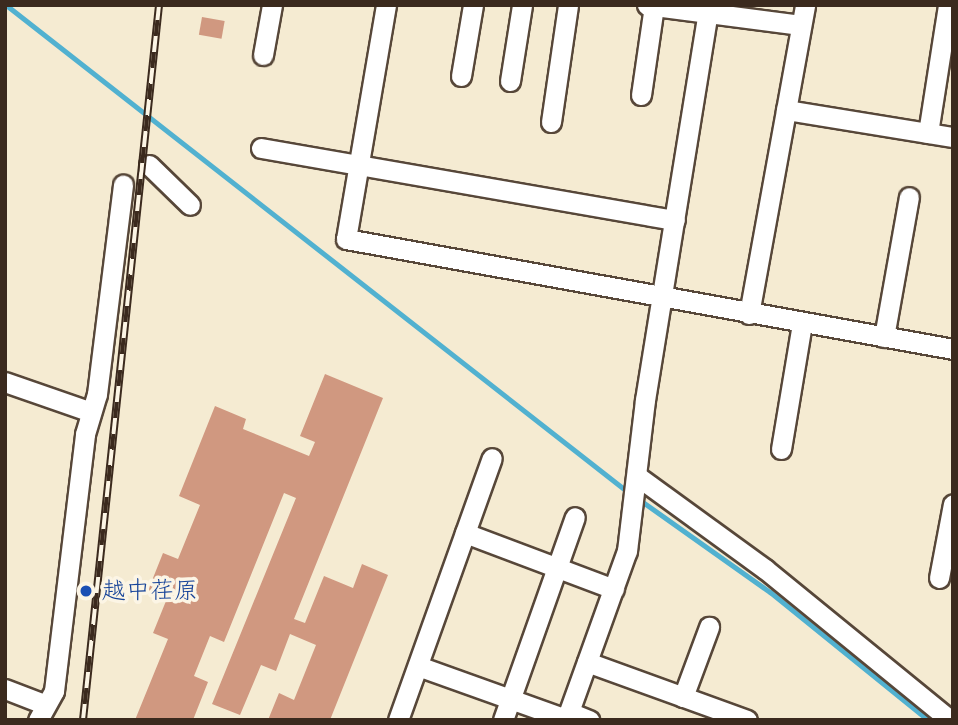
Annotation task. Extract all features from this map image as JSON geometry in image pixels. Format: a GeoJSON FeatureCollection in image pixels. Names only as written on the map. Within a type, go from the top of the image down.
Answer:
{"type":"FeatureCollection","features":[{"type":"Feature","properties":{"kind":"street"},"geometry":{"type":"LineString","coordinates":[[263,55],[272,5]]}},
{"type":"Feature","properties":{"kind":"street"},"geometry":{"type":"LineString","coordinates":[[386,5],[346,239],[953,349]]}},
{"type":"Feature","properties":{"kind":"street"},"geometry":{"type":"LineString","coordinates":[[461,76],[473,5]]}},
{"type":"Feature","properties":{"kind":"street"},"geometry":{"type":"LineString","coordinates":[[510,81],[523,5]]}},
{"type":"Feature","properties":{"kind":"street"},"geometry":{"type":"LineString","coordinates":[[551,122],[568,5]]}},
{"type":"Feature","properties":{"kind":"street"},"geometry":{"type":"LineString","coordinates":[[749,314],[805,5]]}},
{"type":"Feature","properties":{"kind":"street"},"geometry":{"type":"LineString","coordinates":[[928,133],[948,5]]}},
{"type":"Feature","properties":{"kind":"street"},"geometry":{"type":"LineString","coordinates":[[641,95],[650,6],[708,10],[801,25]]}},
{"type":"Feature","properties":{"kind":"street"},"geometry":{"type":"LineString","coordinates":[[567,717],[627,551],[661,295],[708,10]]}},
{"type":"Feature","properties":{"kind":"street"},"geometry":{"type":"LineString","coordinates":[[786,110],[953,137]]}},
{"type":"Feature","properties":{"kind":"street"},"geometry":{"type":"LineString","coordinates":[[261,148],[675,220]]}},
{"type":"Feature","properties":{"kind":"street"},"geometry":{"type":"LineString","coordinates":[[149,165],[190,205]]}},
{"type":"Feature","properties":{"kind":"street"},"geometry":{"type":"LineString","coordinates":[[5,690],[41,712],[54,691],[123,185]]}},
{"type":"Feature","properties":{"kind":"street"},"geometry":{"type":"LineString","coordinates":[[884,337],[909,197]]}},
{"type":"Feature","properties":{"kind":"street"},"geometry":{"type":"LineString","coordinates":[[781,449],[802,323]]}},
{"type":"Feature","properties":{"kind":"street"},"geometry":{"type":"LineString","coordinates":[[5,382],[91,412]]}},
{"type":"Feature","properties":{"kind":"street"},"geometry":{"type":"LineString","coordinates":[[398,720],[492,458]]}},
{"type":"Feature","properties":{"kind":"street"},"geometry":{"type":"LineString","coordinates":[[637,476],[765,569],[950,720]]}},
{"type":"Feature","properties":{"kind":"street"},"geometry":{"type":"LineString","coordinates":[[939,578],[953,504]]}},
{"type":"Feature","properties":{"kind":"street"},"geometry":{"type":"LineString","coordinates":[[503,720],[575,517]]}},
{"type":"Feature","properties":{"kind":"street"},"geometry":{"type":"LineString","coordinates":[[465,533],[614,589]]}},
{"type":"Feature","properties":{"kind":"street"},"geometry":{"type":"LineString","coordinates":[[683,697],[709,627]]}},
{"type":"Feature","properties":{"kind":"street"},"geometry":{"type":"LineString","coordinates":[[587,662],[747,720]]}},
{"type":"Feature","properties":{"kind":"street"},"geometry":{"type":"LineString","coordinates":[[418,666],[510,699],[567,717],[589,720]]}},
{"type":"Feature","properties":{"kind":"building"},"geometry":{"type":"Polygon","coordinates":[[[202,17],[225,21],[222,39],[199,35],[202,17]]]}},
{"type":"Feature","properties":{"kind":"building"},"geometry":{"type":"Polygon","coordinates":[[[325,374],[383,398],[294,619],[305,623],[324,576],[353,588],[362,564],[388,575],[330,720],[268,720],[279,693],[294,700],[316,645],[290,634],[276,671],[261,665],[240,715],[212,704],[296,498],[284,493],[224,642],[210,636],[194,676],[208,682],[193,720],[135,720],[168,639],[153,633],[166,601],[147,593],[163,553],[178,559],[200,505],[179,496],[215,406],[246,419],[243,429],[309,456],[315,442],[300,436],[325,374]]]}},
{"type":"Feature","properties":{"kind":"waterway"},"geometry":{"type":"LineString","coordinates":[[6,5],[629,493]]}},
{"type":"Feature","properties":{"kind":"waterway"},"geometry":{"type":"LineString","coordinates":[[637,498],[770,592],[928,720]]}},
{"type":"Feature","properties":{"kind":"railway"},"geometry":{"type":"LineString","coordinates":[[83,720],[159,5]]}},
{"type":"Feature","properties":{"kind":"place","name":"越中荏原"},"geometry":{"type":"Point","coordinates":[86,591]}}]}
